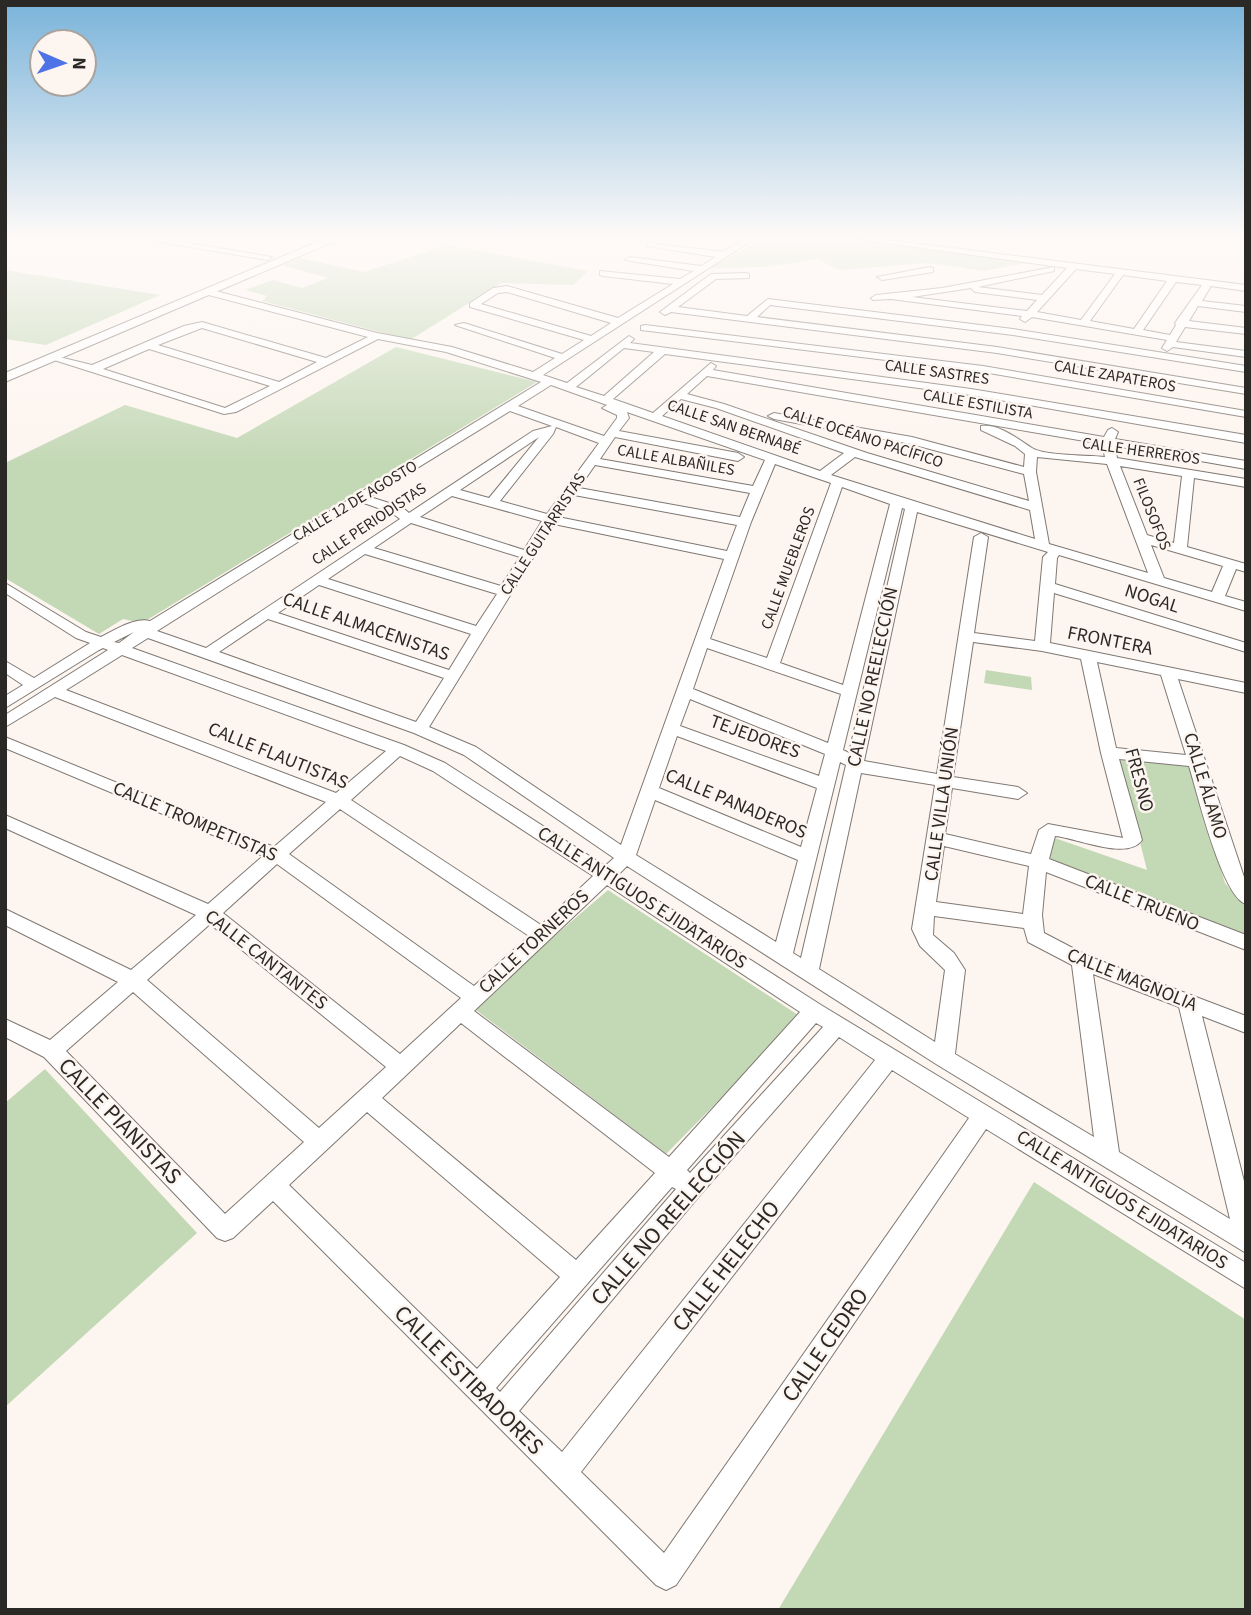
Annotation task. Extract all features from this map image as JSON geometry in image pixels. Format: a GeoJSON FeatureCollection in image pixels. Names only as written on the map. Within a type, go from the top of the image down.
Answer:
{"type":"FeatureCollection","features":[{"type":"Feature","properties":{"kind":"main road"},"geometry":{"type":"LineString","coordinates":[[5,365],[128,314]]}},
{"type":"Feature","properties":{"kind":"main road"},"geometry":{"type":"LineString","coordinates":[[5,378],[155,314]]}},
{"type":"Feature","properties":{"kind":"street","name":"CALLE SAN BERNABÉ"},"geometry":{"type":"LineString","coordinates":[[294,314],[377,336],[447,349],[542,381],[569,387],[838,482],[981,537],[1050,551]]}},
{"type":"Feature","properties":{"kind":"street"},"geometry":{"type":"LineString","coordinates":[[508,314],[591,339]]}},
{"type":"Feature","properties":{"kind":"street"},"geometry":{"type":"LineString","coordinates":[[593,314],[619,322]]}},
{"type":"Feature","properties":{"kind":"street","name":"CALLE 12 DE AGOSTO"},"geometry":{"type":"LineString","coordinates":[[5,703],[146,626],[509,406],[542,381],[562,358],[631,314]]}},
{"type":"Feature","properties":{"kind":"street"},"geometry":{"type":"LineString","coordinates":[[569,387],[662,314]]}},
{"type":"Feature","properties":{"kind":"street"},"geometry":{"type":"LineString","coordinates":[[711,314],[997,350],[1246,391]]}},
{"type":"Feature","properties":{"kind":"street"},"geometry":{"type":"LineString","coordinates":[[749,319],[754,314]]}},
{"type":"Feature","properties":{"kind":"street"},"geometry":{"type":"LineString","coordinates":[[872,314],[1013,332],[1246,369]]}},
{"type":"Feature","properties":{"kind":"street"},"geometry":{"type":"LineString","coordinates":[[1029,314],[983,369],[956,416],[1007,437],[1031,453],[1030,472],[1050,551],[1042,646]]}},
{"type":"Feature","properties":{"kind":"street"},"geometry":{"type":"LineString","coordinates":[[1031,314],[1246,354]]}},
{"type":"Feature","properties":{"kind":"street"},"geometry":{"type":"LineString","coordinates":[[1084,323],[1090,314]]}},
{"type":"Feature","properties":{"kind":"street"},"geometry":{"type":"LineString","coordinates":[[1137,332],[1149,314]]}},
{"type":"Feature","properties":{"kind":"street"},"geometry":{"type":"LineString","coordinates":[[1162,356],[1186,314]]}},
{"type":"Feature","properties":{"kind":"street"},"geometry":{"type":"LineString","coordinates":[[1180,323],[1246,331]]}},
{"type":"Feature","properties":{"kind":"street"},"geometry":{"type":"LineString","coordinates":[[93,369],[188,328],[202,325],[328,362]]}},
{"type":"Feature","properties":{"kind":"street"},"geometry":{"type":"LineString","coordinates":[[460,325],[562,358]]}},
{"type":"Feature","properties":{"kind":"street"},"geometry":{"type":"LineString","coordinates":[[772,365],[797,325]]}},
{"type":"Feature","properties":{"kind":"street","name":"CALLE ZAPATEROS"},"geometry":{"type":"LineString","coordinates":[[645,328],[983,369],[1246,414]]}},
{"type":"Feature","properties":{"kind":"street","name":"CALLE SASTRES"},"geometry":{"type":"LineString","coordinates":[[601,333],[625,343],[662,351],[971,393],[1246,439]]}},
{"type":"Feature","properties":{"kind":"street"},"geometry":{"type":"LineString","coordinates":[[55,357],[224,411],[281,386],[377,336]]}},
{"type":"Feature","properties":{"kind":"street"},"geometry":{"type":"LineString","coordinates":[[147,345],[281,386]]}},
{"type":"Feature","properties":{"kind":"street"},"geometry":{"type":"LineString","coordinates":[[606,400],[662,351]]}},
{"type":"Feature","properties":{"kind":"street"},"geometry":{"type":"LineString","coordinates":[[1108,442],[1145,354]]}},
{"type":"Feature","properties":{"kind":"street"},"geometry":{"type":"LineString","coordinates":[[654,418],[719,359]]}},
{"type":"Feature","properties":{"kind":"street","name":"CALLE ESTILISTA"},"geometry":{"type":"LineString","coordinates":[[704,372],[868,417],[956,416],[1246,465]]}},
{"type":"Feature","properties":{"kind":"street"},"geometry":{"type":"LineString","coordinates":[[542,381],[622,413],[623,418],[608,437]]}},
{"type":"Feature","properties":{"kind":"street","name":"CALLE OCÉANO PACÍFICO"},"geometry":{"type":"LineString","coordinates":[[679,395],[1037,508]]}},
{"type":"Feature","properties":{"kind":"street"},"geometry":{"type":"LineString","coordinates":[[509,406],[554,427],[733,456],[768,458]]}},
{"type":"Feature","properties":{"kind":"street"},"geometry":{"type":"LineString","coordinates":[[720,406],[868,417],[912,441],[1030,472]]}},
{"type":"Feature","properties":{"kind":"street"},"geometry":{"type":"LineString","coordinates":[[492,503],[554,427]]}},
{"type":"Feature","properties":{"kind":"street","name":"CALLE PERIODISTAS"},"geometry":{"type":"LineString","coordinates":[[208,653],[537,433],[554,427]]}},
{"type":"Feature","properties":{"kind":"street","name":"CALLE GUITARRISTAS"},"geometry":{"type":"LineString","coordinates":[[420,729],[550,519],[608,437]]}},
{"type":"Feature","properties":{"kind":"street"},"geometry":{"type":"LineString","coordinates":[[821,476],[859,454],[912,441]]}},
{"type":"Feature","properties":{"kind":"street","name":"FILOSOFOS"},"geometry":{"type":"LineString","coordinates":[[1108,442],[1112,461],[1158,580]]}},
{"type":"Feature","properties":{"kind":"street","name":"CALLE HERREROS"},"geometry":{"type":"LineString","coordinates":[[1031,453],[1112,461],[1246,483]]}},
{"type":"Feature","properties":{"kind":"street","name":"CALLE TORNEROS"},"geometry":{"type":"LineString","coordinates":[[225,1230],[626,857],[768,458]]}},
{"type":"Feature","properties":{"kind":"street","name":"CALLE ALBAÑILES"},"geometry":{"type":"LineString","coordinates":[[591,461],[756,490]]}},
{"type":"Feature","properties":{"kind":"street"},"geometry":{"type":"LineString","coordinates":[[1180,550],[1188,474]]}},
{"type":"Feature","properties":{"kind":"street","name":"CALLE MUEBLEROS"},"geometry":{"type":"LineString","coordinates":[[772,666],[838,482]]}},
{"type":"Feature","properties":{"kind":"street"},"geometry":{"type":"LineString","coordinates":[[570,490],[744,522]]}},
{"type":"Feature","properties":{"kind":"street"},"geometry":{"type":"LineString","coordinates":[[449,492],[550,519],[732,556]]}},
{"type":"Feature","properties":{"kind":"street"},"geometry":{"type":"LineString","coordinates":[[360,498],[397,510],[408,518],[528,555]]}},
{"type":"Feature","properties":{"kind":"street","name":"CALLE SAN BERNABÉ"},"geometry":{"type":"LineString","coordinates":[[904,507],[1246,607]]}},
{"type":"Feature","properties":{"kind":"street","name":"CALLE NO REELECCIÓN"},"geometry":{"type":"LineString","coordinates":[[783,955],[833,751],[904,507]]}},
{"type":"Feature","properties":{"kind":"street","name":"CALLE NO REELECCIÓN"},"geometry":{"type":"LineString","coordinates":[[808,971],[854,764],[904,507]]}},
{"type":"Feature","properties":{"kind":"street","name":"CALLE VILLA UNIÓN"},"geometry":{"type":"LineString","coordinates":[[944,1058],[955,970],[923,935],[981,537]]}},
{"type":"Feature","properties":{"kind":"street"},"geometry":{"type":"LineString","coordinates":[[1143,538],[1239,566],[1217,598]]}},
{"type":"Feature","properties":{"kind":"street"},"geometry":{"type":"LineString","coordinates":[[363,549],[505,592]]}},
{"type":"Feature","properties":{"kind":"street"},"geometry":{"type":"LineString","coordinates":[[317,580],[480,632]]}},
{"type":"Feature","properties":{"kind":"street","name":"NOGAL"},"geometry":{"type":"LineString","coordinates":[[1047,586],[1244,652]]}},
{"type":"Feature","properties":{"kind":"street","name":"CALLE ANTIGUOS EJIDATARIOS"},"geometry":{"type":"LineString","coordinates":[[5,587],[81,635],[398,749],[447,772],[837,1026],[1246,1277]]}},
{"type":"Feature","properties":{"kind":"street","name":"CALLE ALMACENISTAS"},"geometry":{"type":"LineString","coordinates":[[267,614],[453,676]]}},
{"type":"Feature","properties":{"kind":"street","name":"CALLE ANTIGUOS EJIDATARIOS"},"geometry":{"type":"LineString","coordinates":[[146,626],[208,653],[420,729],[470,751],[626,857],[944,1058],[1246,1239]]}},
{"type":"Feature","properties":{"kind":"street","name":"FRONTERA"},"geometry":{"type":"LineString","coordinates":[[966,638],[1042,646],[1246,688]]}},
{"type":"Feature","properties":{"kind":"street"},"geometry":{"type":"LineString","coordinates":[[702,641],[849,692]]}},
{"type":"Feature","properties":{"kind":"street","name":"CALLE 12 DE AGOSTO"},"geometry":{"type":"LineString","coordinates":[[5,722],[54,691],[111,646]]}},
{"type":"Feature","properties":{"kind":"street","name":"FRESNO"},"geometry":{"type":"LineString","coordinates":[[1039,862],[1048,831],[1058,830],[1116,843],[1130,844],[1133,840],[1109,753],[1088,656]]}},
{"type":"Feature","properties":{"kind":"street"},"geometry":{"type":"LineString","coordinates":[[5,666],[34,685]]}},
{"type":"Feature","properties":{"kind":"street","name":"CALLE ÁLAMO"},"geometry":{"type":"LineString","coordinates":[[1168,672],[1234,881],[1246,897]]}},
{"type":"Feature","properties":{"kind":"street","name":"CALLE FLAUTISTAS"},"geometry":{"type":"LineString","coordinates":[[54,691],[340,801],[542,934]]}},
{"type":"Feature","properties":{"kind":"street"},"geometry":{"type":"LineString","coordinates":[[684,691],[833,751],[854,764],[1018,793]]}},
{"type":"Feature","properties":{"kind":"street","name":"TEJEDORES"},"geometry":{"type":"LineString","coordinates":[[671,728],[825,785]]}},
{"type":"Feature","properties":{"kind":"street","name":"CALLE TROMPETISTAS"},"geometry":{"type":"LineString","coordinates":[[5,742],[277,855],[467,1004],[692,1188]]}},
{"type":"Feature","properties":{"kind":"street"},"geometry":{"type":"LineString","coordinates":[[52,1051],[398,749]]}},
{"type":"Feature","properties":{"kind":"street"},"geometry":{"type":"LineString","coordinates":[[1109,753],[1198,761]]}},
{"type":"Feature","properties":{"kind":"street","name":"CALLE PANADEROS"},"geometry":{"type":"LineString","coordinates":[[649,791],[808,857]]}},
{"type":"Feature","properties":{"kind":"street","name":"CALLE CANTANTES"},"geometry":{"type":"LineString","coordinates":[[5,821],[211,913],[400,1066]]}},
{"type":"Feature","properties":{"kind":"street","name":"CALLE TRUENO"},"geometry":{"type":"LineString","coordinates":[[937,838],[1039,862],[1246,943]]}},
{"type":"Feature","properties":{"kind":"street"},"geometry":{"type":"LineString","coordinates":[[926,908],[1032,922],[1039,862]]}},
{"type":"Feature","properties":{"kind":"street"},"geometry":{"type":"LineString","coordinates":[[5,916],[133,979],[319,1142]]}},
{"type":"Feature","properties":{"kind":"street","name":"CALLE MAGNOLIA"},"geometry":{"type":"LineString","coordinates":[[1032,922],[1038,940],[1081,961],[1246,1026]]}},
{"type":"Feature","properties":{"kind":"street"},"geometry":{"type":"LineString","coordinates":[[1081,961],[1108,1158]]}},
{"type":"Feature","properties":{"kind":"street"},"geometry":{"type":"LineString","coordinates":[[1188,1003],[1246,1239]]}},
{"type":"Feature","properties":{"kind":"street","name":"CALLE NO REELECCIÓN"},"geometry":{"type":"LineString","coordinates":[[478,1388],[814,1011]]}},
{"type":"Feature","properties":{"kind":"street","name":"CALLE NO REELECCIÓN"},"geometry":{"type":"LineString","coordinates":[[501,1412],[692,1188],[837,1026]]}},
{"type":"Feature","properties":{"kind":"street","name":"CALLE PIANISTAS"},"geometry":{"type":"LineString","coordinates":[[5,1027],[52,1051],[225,1230]]}},
{"type":"Feature","properties":{"kind":"street","name":"CALLE HELECHO"},"geometry":{"type":"LineString","coordinates":[[562,1474],[890,1057]]}},
{"type":"Feature","properties":{"kind":"street"},"geometry":{"type":"LineString","coordinates":[[366,1098],[577,1276]]}},
{"type":"Feature","properties":{"kind":"street","name":"CALLE CEDRO"},"geometry":{"type":"LineString","coordinates":[[666,1575],[984,1114]]}},
{"type":"Feature","properties":{"kind":"street","name":"CALLE ESTIBADORES"},"geometry":{"type":"LineString","coordinates":[[273,1185],[666,1575]]}},
{"type":"Feature","properties":{"kind":"green space"},"geometry":{"type":"Polygon","coordinates":[[[5,314],[116,314],[46,345],[5,339],[5,314]]]}},
{"type":"Feature","properties":{"kind":"green space"},"geometry":{"type":"Polygon","coordinates":[[[313,314],[451,314],[410,340],[313,314]]]}},
{"type":"Feature","properties":{"kind":"green space"},"geometry":{"type":"Polygon","coordinates":[[[396,347],[537,382],[142,623],[123,619],[99,634],[5,578],[5,463],[125,405],[237,438],[396,347]]]}},
{"type":"Feature","properties":{"kind":"green space"},"geometry":{"type":"Polygon","coordinates":[[[986,670],[1031,677],[1032,690],[984,683],[986,670]]]}},
{"type":"Feature","properties":{"kind":"green space"},"geometry":{"type":"Polygon","coordinates":[[[1119,760],[1189,766],[1225,883],[1246,907],[1246,936],[1049,862],[1049,836],[1147,870],[1119,760]]]}},
{"type":"Feature","properties":{"kind":"green space"},"geometry":{"type":"Polygon","coordinates":[[[608,890],[801,1017],[666,1154],[472,1007],[608,890]]]}},
{"type":"Feature","properties":{"kind":"green space"},"geometry":{"type":"Polygon","coordinates":[[[45,1069],[197,1233],[5,1407],[5,1103],[45,1069]]]}},
{"type":"Feature","properties":{"kind":"green space"},"geometry":{"type":"Polygon","coordinates":[[[1034,1182],[1246,1320],[1246,1610],[778,1610],[1034,1182]]]}}]}
